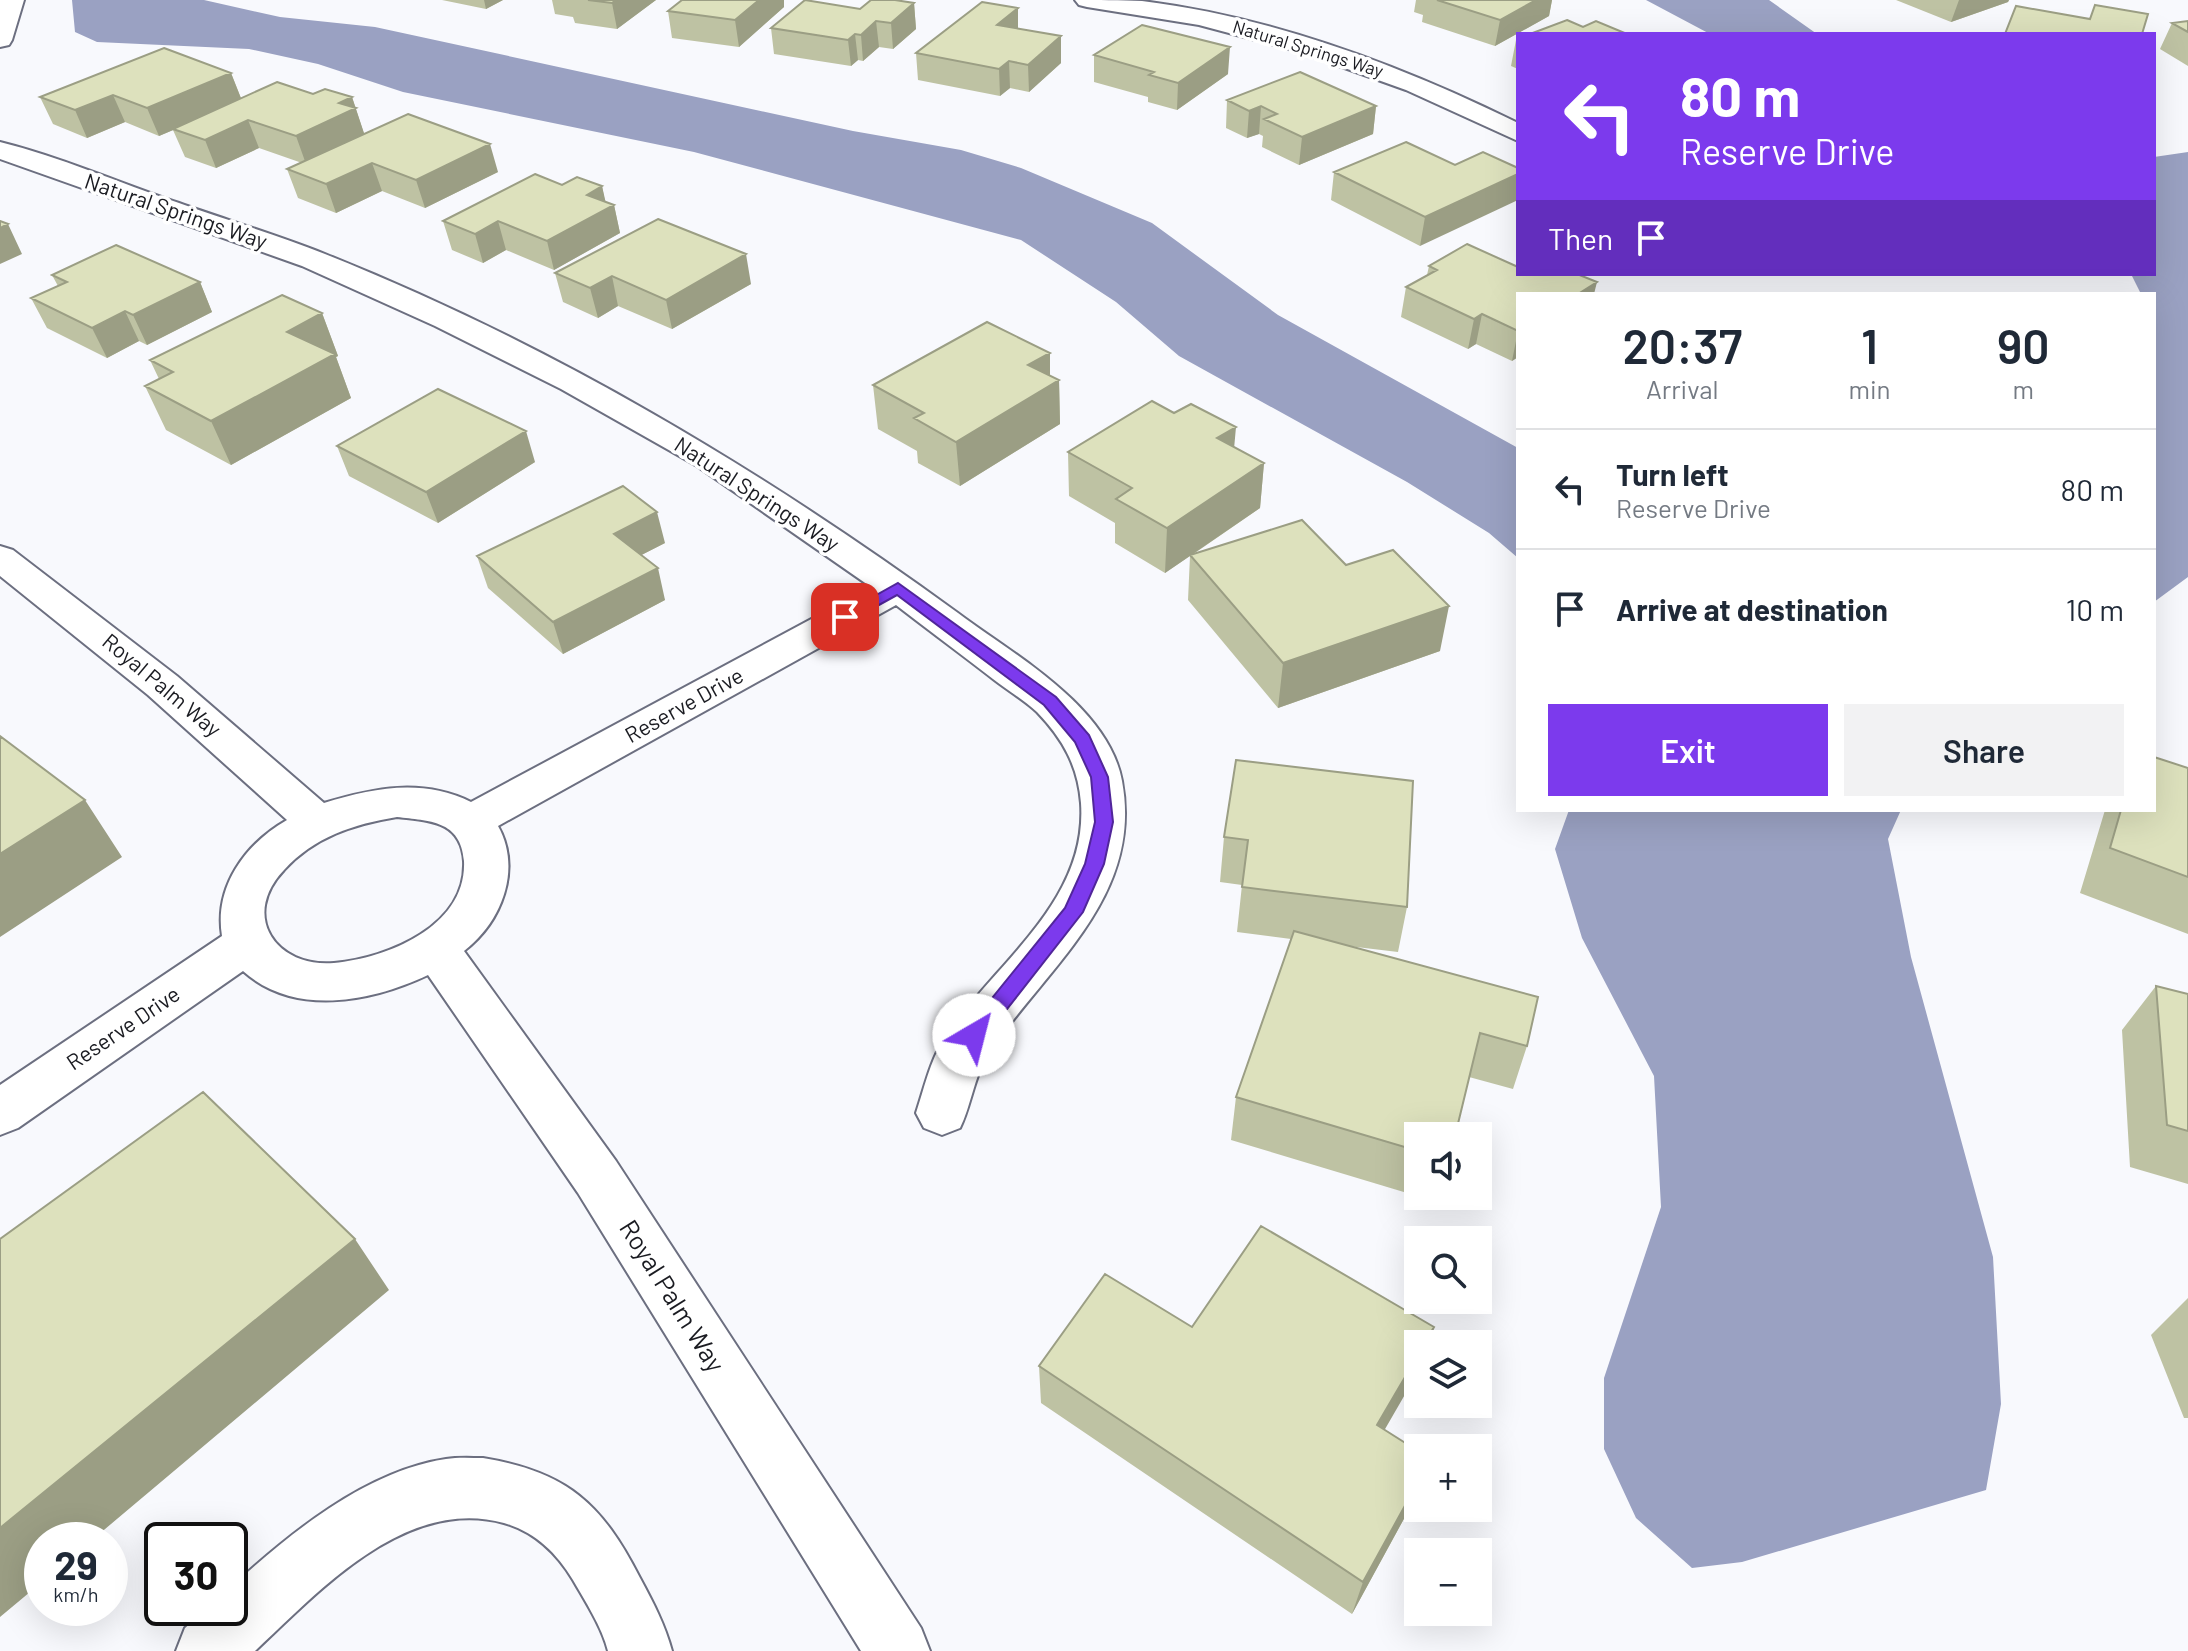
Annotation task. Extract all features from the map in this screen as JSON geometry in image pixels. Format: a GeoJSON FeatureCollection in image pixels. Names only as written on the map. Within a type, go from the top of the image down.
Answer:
{"type":"FeatureCollection","features":[{"type":"Feature","properties":{"kind":"street"},"geometry":{"type":"LineString","coordinates":[[0,40],[12,0]]}},
{"type":"Feature","properties":{"kind":"street","name":"Natural Springs Way"},"geometry":{"type":"LineString","coordinates":[[1087,0],[1182,14],[1298,42],[1402,80],[1516,132]]}},
{"type":"Feature","properties":{"kind":"street","name":"Natural Springs Way"},"geometry":{"type":"LineString","coordinates":[[0,150],[313,260],[510,350],[709,459],[898,588],[1050,701],[1083,739],[1100,777],[1104,822],[1095,864],[1073,912],[1040,957],[989,1014],[960,1056],[942,1113]]}},
{"type":"Feature","properties":{"kind":"street","name":"Royal Palm Way"},"geometry":{"type":"LineString","coordinates":[[0,558],[125,652],[210,724],[317,822]]}},
{"type":"Feature","properties":{"kind":"street","name":"Reserve Drive"},"geometry":{"type":"LineString","coordinates":[[469,822],[898,588]]}},
{"type":"Feature","properties":{"kind":"street"},"geometry":{"type":"LineString","coordinates":[[397,801],[442,807],[469,822],[482,836],[490,864],[486,889],[468,920],[436,949],[384,974],[338,983],[297,979],[268,968],[246,944],[240,913],[250,881],[281,845],[317,822],[356,807],[397,801]]}},
{"type":"Feature","properties":{"kind":"street","name":"Reserve Drive"},"geometry":{"type":"LineString","coordinates":[[0,1113],[246,944]]}},
{"type":"Feature","properties":{"kind":"street","name":"Royal Palm Way"},"geometry":{"type":"LineString","coordinates":[[436,949],[597,1177],[898,1651]]}},
{"type":"Feature","properties":{"kind":"street"},"geometry":{"type":"LineString","coordinates":[[208,1651],[305,1564],[375,1514],[431,1491],[481,1488],[522,1498],[554,1513],[582,1539],[636,1636],[640,1651]]}},
{"type":"Feature","properties":{"kind":"water"},"geometry":{"type":"Polygon","coordinates":[[[72,0],[204,0],[280,17],[375,27],[853,131],[961,150],[1021,168],[1152,223],[1278,315],[1516,447],[1516,556],[1489,533],[1407,482],[1179,356],[1116,302],[1021,240],[694,152],[403,92],[318,64],[249,49],[97,42],[75,32],[72,0]]]}},
{"type":"Feature","properties":{"kind":"water"},"geometry":{"type":"Polygon","coordinates":[[[1646,0],[1769,0],[1814,32],[1706,32],[1646,0]]]}},
{"type":"Feature","properties":{"kind":"water"},"geometry":{"type":"Polygon","coordinates":[[[2188,152],[2188,577],[2156,601],[2156,292],[2140,292],[2132,276],[2156,276],[2156,157],[2188,152]]]}},
{"type":"Feature","properties":{"kind":"water"},"geometry":{"type":"Polygon","coordinates":[[[1568,812],[1900,812],[1888,839],[1911,957],[1993,1257],[2001,1404],[1986,1490],[1742,1562],[1692,1568],[1636,1518],[1604,1449],[1604,1378],[1661,1207],[1654,1076],[1582,938],[1555,849],[1568,812]]]}},
{"type":"Feature","properties":{"kind":"building"},"geometry":{"type":"Polygon","coordinates":[[[588,0],[616,0],[612,3],[588,0]]]}},
{"type":"Feature","properties":{"kind":"building"},"geometry":{"type":"Polygon","coordinates":[[[682,0],[759,0],[735,20],[668,11],[682,0]]]}},
{"type":"Feature","properties":{"kind":"building"},"geometry":{"type":"Polygon","coordinates":[[[805,0],[860,9],[871,0],[914,3],[891,23],[876,21],[861,35],[855,34],[848,40],[771,28],[805,0]]]}},
{"type":"Feature","properties":{"kind":"building"},"geometry":{"type":"Polygon","coordinates":[[[1437,0],[1536,0],[1500,20],[1437,0]]]}},
{"type":"Feature","properties":{"kind":"building"},"geometry":{"type":"Polygon","coordinates":[[[982,2],[1018,8],[997,25],[1061,36],[1028,65],[1009,61],[999,69],[916,53],[982,2]]]}},
{"type":"Feature","properties":{"kind":"building"},"geometry":{"type":"Polygon","coordinates":[[[2095,5],[2148,14],[2143,32],[2006,32],[2016,6],[2090,19],[2095,5]]]}},
{"type":"Feature","properties":{"kind":"building"},"geometry":{"type":"Polygon","coordinates":[[[1567,20],[1583,27],[1596,21],[1622,32],[1535,32],[1567,20]]]}},
{"type":"Feature","properties":{"kind":"building"},"geometry":{"type":"Polygon","coordinates":[[[2188,21],[2188,32],[2172,23],[2188,21]]]}},
{"type":"Feature","properties":{"kind":"building"},"geometry":{"type":"Polygon","coordinates":[[[1142,25],[1230,47],[1178,83],[1149,75],[1154,72],[1094,55],[1142,25]]]}},
{"type":"Feature","properties":{"kind":"building"},"geometry":{"type":"Polygon","coordinates":[[[164,48],[231,73],[147,108],[113,95],[75,110],[40,97],[164,48]]]}},
{"type":"Feature","properties":{"kind":"building"},"geometry":{"type":"Polygon","coordinates":[[[1300,72],[1376,106],[1302,137],[1264,119],[1277,114],[1261,106],[1249,111],[1227,100],[1300,72]]]}},
{"type":"Feature","properties":{"kind":"building"},"geometry":{"type":"Polygon","coordinates":[[[277,82],[313,94],[325,89],[352,97],[339,103],[356,108],[296,136],[248,120],[205,140],[173,129],[277,82]]]}},
{"type":"Feature","properties":{"kind":"building"},"geometry":{"type":"Polygon","coordinates":[[[408,114],[490,144],[416,180],[372,163],[326,184],[287,169],[408,114]]]}},
{"type":"Feature","properties":{"kind":"building"},"geometry":{"type":"Polygon","coordinates":[[[1406,142],[1455,165],[1483,152],[1516,167],[1516,175],[1425,217],[1334,172],[1406,142]]]}},
{"type":"Feature","properties":{"kind":"building"},"geometry":{"type":"Polygon","coordinates":[[[535,174],[562,185],[577,177],[602,186],[587,195],[614,205],[547,241],[498,221],[475,234],[443,221],[535,174]]]}},
{"type":"Feature","properties":{"kind":"building"},"geometry":{"type":"Polygon","coordinates":[[[658,219],[746,254],[666,300],[612,276],[590,288],[555,273],[658,219]]]}},
{"type":"Feature","properties":{"kind":"building"},"geometry":{"type":"Polygon","coordinates":[[[1467,244],[1516,266],[1516,276],[1582,276],[1597,282],[1581,292],[1516,292],[1516,330],[1482,314],[1474,319],[1406,287],[1437,270],[1429,266],[1467,244]]]}},
{"type":"Feature","properties":{"kind":"building"},"geometry":{"type":"Polygon","coordinates":[[[116,245],[200,282],[133,315],[125,311],[92,328],[31,298],[67,282],[52,275],[116,245]]]}},
{"type":"Feature","properties":{"kind":"building"},"geometry":{"type":"Polygon","coordinates":[[[282,295],[322,313],[287,332],[335,354],[211,421],[145,386],[173,372],[150,360],[282,295]]]}},
{"type":"Feature","properties":{"kind":"building"},"geometry":{"type":"Polygon","coordinates":[[[987,322],[1050,353],[1028,365],[1059,380],[956,442],[914,418],[924,413],[873,385],[987,322]]]}},
{"type":"Feature","properties":{"kind":"building"},"geometry":{"type":"Polygon","coordinates":[[[438,389],[526,431],[426,492],[337,446],[438,389]]]}},
{"type":"Feature","properties":{"kind":"building"},"geometry":{"type":"Polygon","coordinates":[[[1152,401],[1174,413],[1191,404],[1236,427],[1217,438],[1264,463],[1167,528],[1116,499],[1132,488],[1068,452],[1152,401]]]}},
{"type":"Feature","properties":{"kind":"building"},"geometry":{"type":"Polygon","coordinates":[[[623,486],[657,512],[614,534],[658,568],[553,622],[477,556],[623,486]]]}},
{"type":"Feature","properties":{"kind":"building"},"geometry":{"type":"Polygon","coordinates":[[[1302,520],[1346,565],[1393,550],[1449,606],[1283,663],[1190,555],[1302,520]]]}},
{"type":"Feature","properties":{"kind":"building"},"geometry":{"type":"Polygon","coordinates":[[[0,736],[85,800],[0,854],[0,736]]]}},
{"type":"Feature","properties":{"kind":"building"},"geometry":{"type":"Polygon","coordinates":[[[2156,758],[2188,768],[2188,877],[2110,848],[2120,812],[2156,812],[2156,758]]]}},
{"type":"Feature","properties":{"kind":"building"},"geometry":{"type":"Polygon","coordinates":[[[1236,760],[1413,781],[1407,907],[1242,887],[1248,840],[1224,837],[1236,760]]]}},
{"type":"Feature","properties":{"kind":"building"},"geometry":{"type":"Polygon","coordinates":[[[1294,931],[1538,997],[1527,1046],[1480,1033],[1458,1122],[1404,1122],[1404,1147],[1236,1097],[1294,931]]]}},
{"type":"Feature","properties":{"kind":"building"},"geometry":{"type":"Polygon","coordinates":[[[2156,986],[2188,994],[2188,1131],[2167,1125],[2156,986]]]}},
{"type":"Feature","properties":{"kind":"building"},"geometry":{"type":"Polygon","coordinates":[[[203,1092],[355,1239],[0,1528],[0,1239],[203,1092]]]}},
{"type":"Feature","properties":{"kind":"building"},"geometry":{"type":"Polygon","coordinates":[[[1261,1226],[1404,1309],[1404,1314],[1412,1314],[1434,1327],[1432,1330],[1404,1330],[1404,1379],[1377,1425],[1404,1442],[1404,1507],[1363,1582],[1039,1366],[1105,1274],[1192,1327],[1261,1226]]]}},
{"type":"Feature","properties":{"kind":"route"},"geometry":{"type":"LineString","coordinates":[[845,617],[898,588],[1050,701],[1083,739],[1100,777],[1104,822],[1095,864],[1073,912],[1040,957],[974,1035]]}}]}
